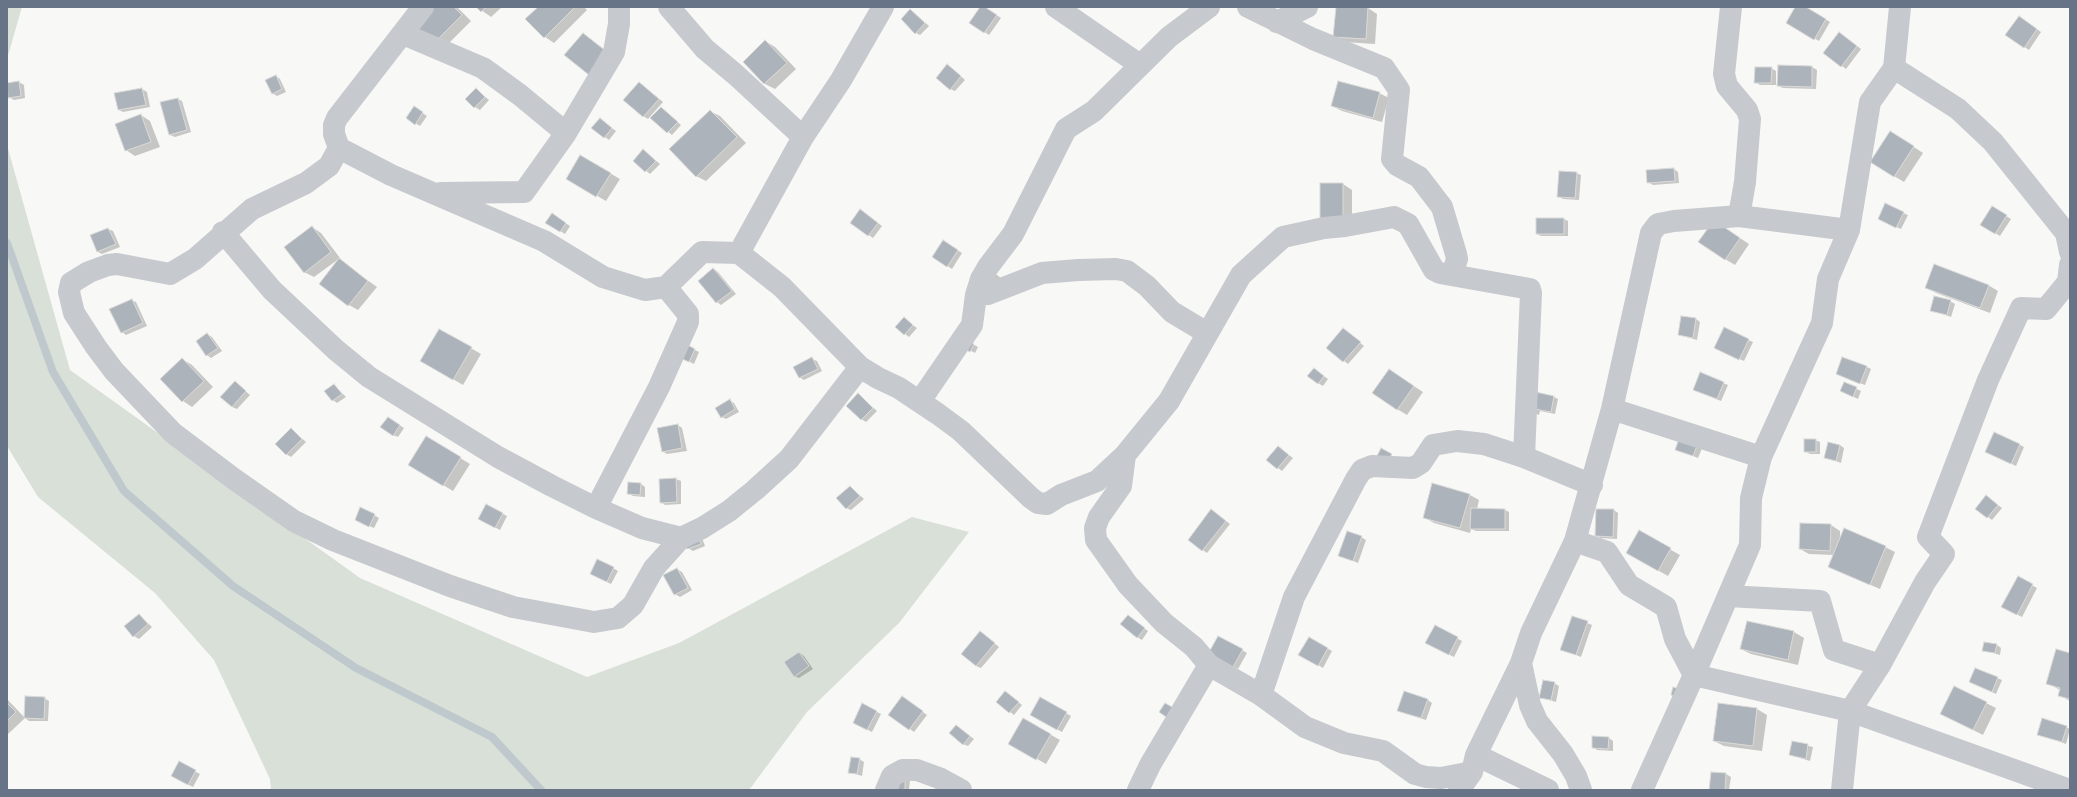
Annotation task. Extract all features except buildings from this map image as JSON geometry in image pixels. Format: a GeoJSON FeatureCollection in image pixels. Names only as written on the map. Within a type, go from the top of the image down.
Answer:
{"type":"FeatureCollection","features":[{"type":"Feature","properties":{"kind":"street"},"geometry":{"type":"LineString","coordinates":[[423,7],[337,118],[334,126],[334,134],[339,148],[391,175],[544,241],[603,278],[645,290],[666,287],[702,252],[739,253],[782,287],[860,367],[920,401],[961,431],[1038,503],[1047,504],[1061,495],[1097,481],[1126,455],[1169,401],[1186,374],[1207,333],[1241,275],[1283,237],[1324,228],[1345,226],[1394,217],[1408,224],[1434,270],[1452,275],[1526,287],[1530,289],[1524,457]]}},
{"type":"Feature","properties":{"kind":"street"},"geometry":{"type":"LineString","coordinates":[[433,193],[524,192],[566,133],[614,52],[619,24],[619,7]]}},
{"type":"Feature","properties":{"kind":"street"},"geometry":{"type":"LineString","coordinates":[[669,7],[705,50],[736,75],[803,136]]}},
{"type":"Feature","properties":{"kind":"street"},"geometry":{"type":"LineString","coordinates":[[739,253],[803,136],[841,80],[883,7]]}},
{"type":"Feature","properties":{"kind":"street"},"geometry":{"type":"LineString","coordinates":[[1056,7],[1140,65]]}},
{"type":"Feature","properties":{"kind":"street"},"geometry":{"type":"LineString","coordinates":[[920,401],[972,325],[976,295],[988,267],[1017,227],[1066,129],[1094,111],[1169,37],[1209,7]]}},
{"type":"Feature","properties":{"kind":"street"},"geometry":{"type":"LineString","coordinates":[[1248,7],[1277,22],[1384,68],[1399,90],[1392,160],[1397,165],[1419,177],[1442,207],[1457,259],[1452,275]]}},
{"type":"Feature","properties":{"kind":"street"},"geometry":{"type":"LineString","coordinates":[[1277,22],[1307,7]]}},
{"type":"Feature","properties":{"kind":"street"},"geometry":{"type":"LineString","coordinates":[[1731,7],[1724,74],[1727,86],[1747,110],[1750,119],[1745,182],[1739,216]]}},
{"type":"Feature","properties":{"kind":"street"},"geometry":{"type":"LineString","coordinates":[[1642,790],[1750,545],[1751,498],[1761,457],[1822,323],[1828,279],[1849,230],[1870,102],[1894,68],[1900,7]]}},
{"type":"Feature","properties":{"kind":"street"},"geometry":{"type":"LineString","coordinates":[[403,34],[483,68],[520,94],[566,133]]}},
{"type":"Feature","properties":{"kind":"street"},"geometry":{"type":"LineString","coordinates":[[1894,68],[1958,109],[1992,142],[2066,233],[2070,252]]}},
{"type":"Feature","properties":{"kind":"street"},"geometry":{"type":"LineString","coordinates":[[339,148],[329,166],[306,183],[252,208],[223,232],[195,259],[170,274],[117,264],[108,265],[88,272],[71,283],[69,292],[74,313],[96,347],[114,371],[173,433],[234,479],[294,521],[333,540],[450,586],[506,605],[539,613],[594,622],[618,618],[633,605],[654,568],[681,538],[702,528],[729,511],[789,459],[860,367]]}},
{"type":"Feature","properties":{"kind":"street"},"geometry":{"type":"LineString","coordinates":[[1459,790],[1474,764],[1521,663],[1531,633],[1575,541],[1592,485],[1612,409],[1651,233],[1658,224],[1739,216],[1849,230]]}},
{"type":"Feature","properties":{"kind":"street"},"geometry":{"type":"LineString","coordinates":[[223,232],[272,290],[336,350],[369,377],[498,457],[596,508],[642,528],[681,538]]}},
{"type":"Feature","properties":{"kind":"street"},"geometry":{"type":"LineString","coordinates":[[976,295],[988,294],[1042,273],[1116,269],[1127,271],[1147,286],[1172,312],[1207,333]]}},
{"type":"Feature","properties":{"kind":"street"},"geometry":{"type":"LineString","coordinates":[[1842,790],[1850,711],[1880,665],[1925,582],[1944,554],[1928,537],[1988,380],[2021,308],[2046,309],[2069,277]]}},
{"type":"Feature","properties":{"kind":"street"},"geometry":{"type":"LineString","coordinates":[[596,508],[659,387],[688,322],[688,314],[666,287]]}},
{"type":"Feature","properties":{"kind":"street"},"geometry":{"type":"LineString","coordinates":[[1612,409],[1761,457]]}},
{"type":"Feature","properties":{"kind":"street"},"geometry":{"type":"LineString","coordinates":[[1261,695],[1294,597],[1356,478],[1362,470],[1372,466],[1413,468],[1421,463],[1433,444],[1457,441],[1484,444],[1524,457],[1592,485]]}},
{"type":"Feature","properties":{"kind":"street"},"geometry":{"type":"LineString","coordinates":[[1126,455],[1121,486],[1099,516],[1095,528],[1096,540],[1128,586],[1164,623],[1194,647],[1209,665],[1261,695],[1305,727],[1344,743],[1383,751],[1415,774],[1426,777],[1441,778],[1474,764],[1548,790]]}},
{"type":"Feature","properties":{"kind":"street"},"geometry":{"type":"LineString","coordinates":[[1575,541],[1607,552],[1629,586],[1666,607],[1674,639],[1694,675],[1850,711],[2070,790]]}},
{"type":"Feature","properties":{"kind":"street"},"geometry":{"type":"LineString","coordinates":[[1728,596],[1820,601],[1834,650],[1880,665]]}},
{"type":"Feature","properties":{"kind":"street"},"geometry":{"type":"LineString","coordinates":[[1521,663],[1530,705],[1537,721],[1563,754],[1576,776],[1581,790]]}},
{"type":"Feature","properties":{"kind":"street"},"geometry":{"type":"LineString","coordinates":[[1138,790],[1143,777],[1209,665]]}},
{"type":"Feature","properties":{"kind":"street"},"geometry":{"type":"LineString","coordinates":[[886,790],[892,776],[903,770],[917,770],[939,778],[961,790]]}},
{"type":"Feature","properties":{"kind":"shaded area"},"geometry":{"type":"Polygon","coordinates":[[[7,7],[22,7],[7,59],[7,7]]]}},
{"type":"Feature","properties":{"kind":"shaded area"},"geometry":{"type":"Polygon","coordinates":[[[7,145],[70,370],[360,578],[587,677],[679,643],[912,517],[969,532],[899,623],[807,712],[749,790],[271,790],[270,779],[214,660],[155,593],[38,497],[7,446],[7,145]]]}},
{"type":"Feature","properties":{"kind":"waterway"},"geometry":{"type":"LineString","coordinates":[[7,243],[53,372],[124,491],[233,586],[356,668],[492,737],[541,790]]}}]}
